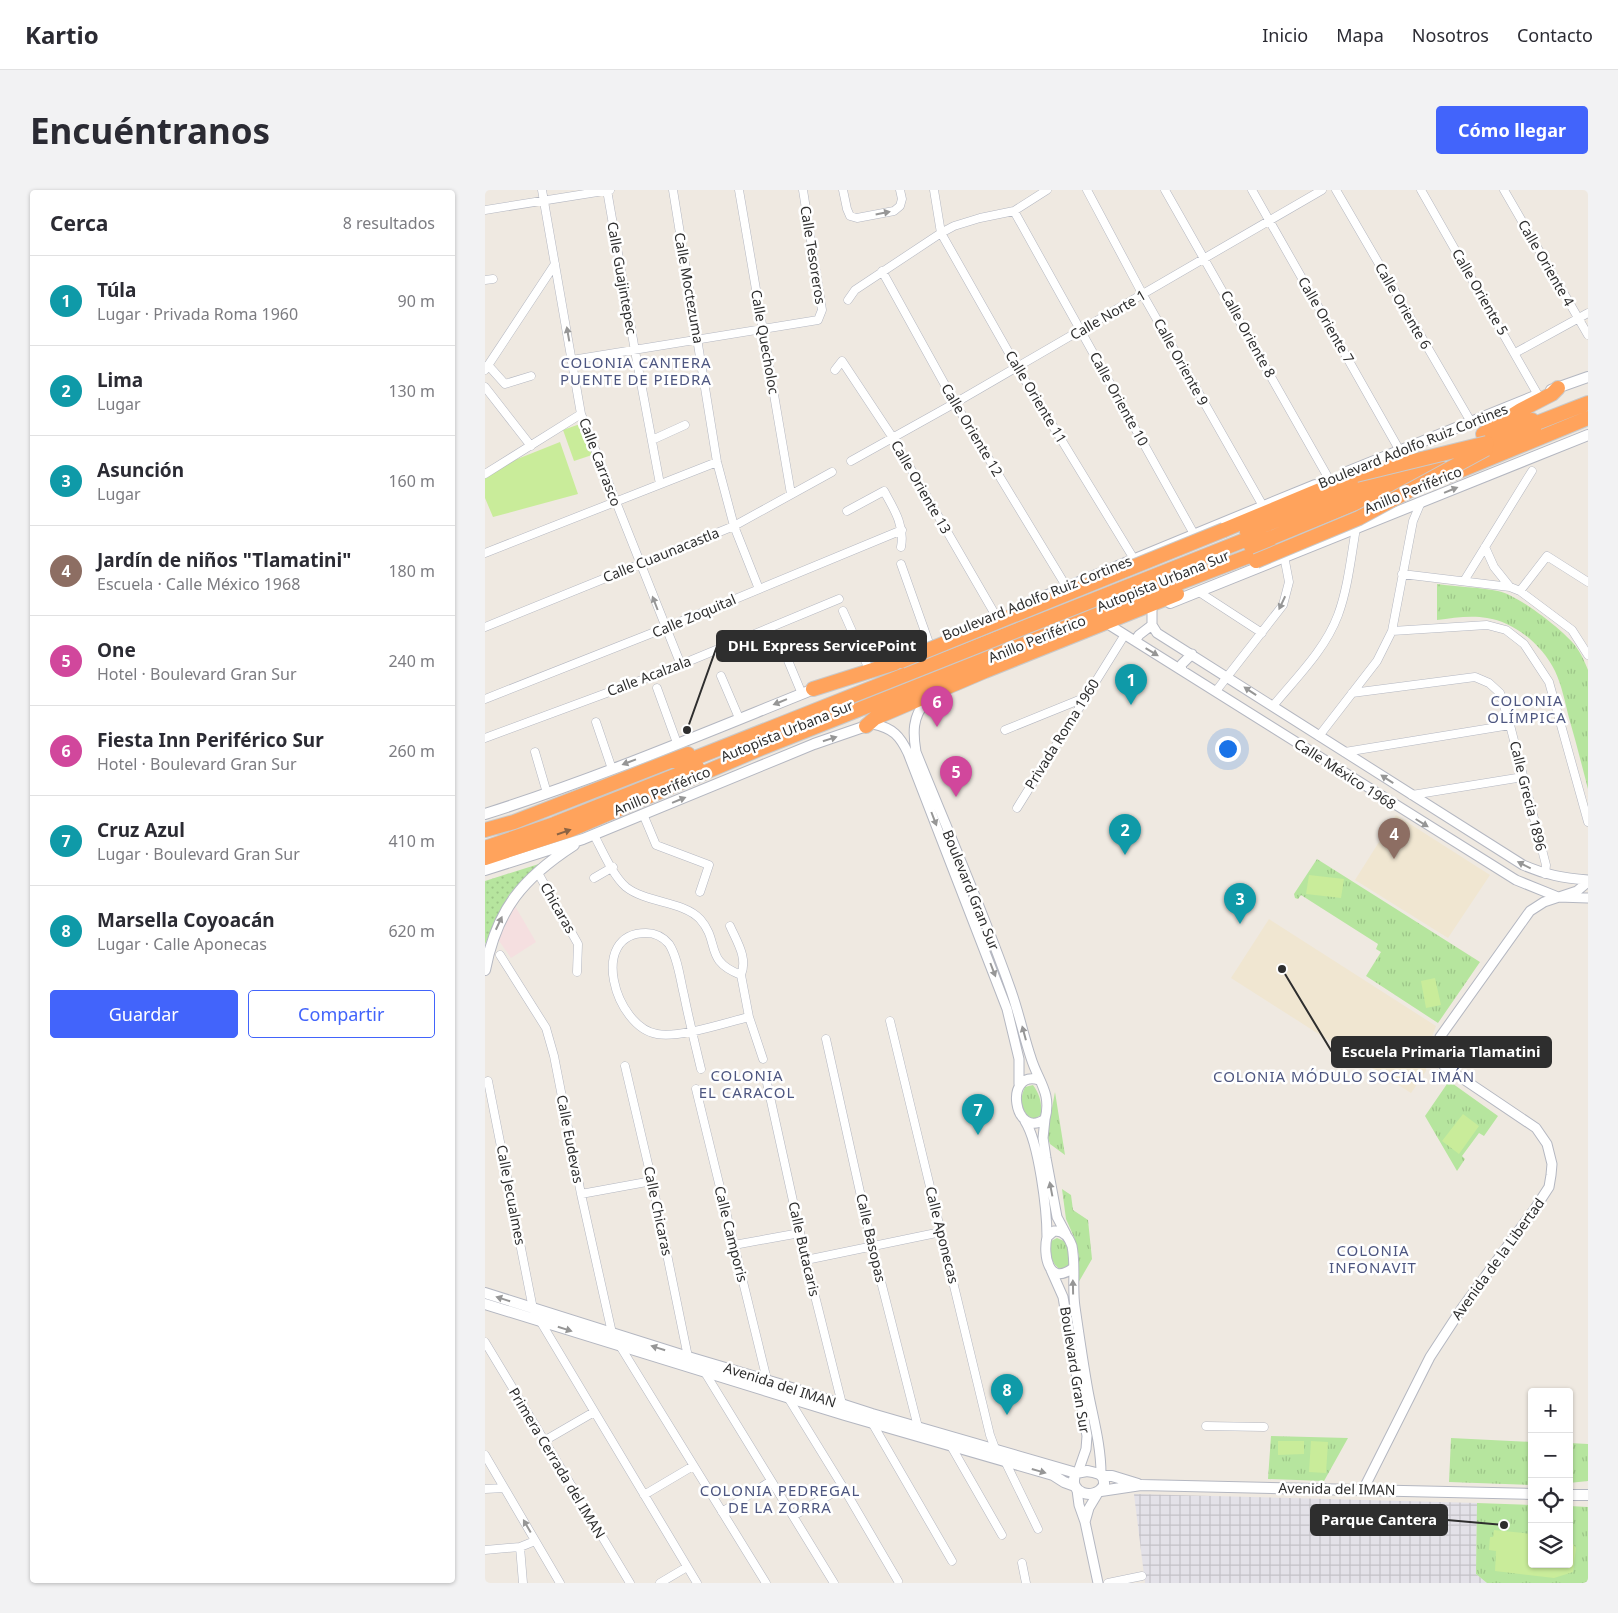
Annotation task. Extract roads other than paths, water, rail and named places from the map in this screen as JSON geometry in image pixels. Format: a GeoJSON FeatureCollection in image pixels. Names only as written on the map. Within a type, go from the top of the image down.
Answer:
{"type":"FeatureCollection","features":[{"type":"Feature","properties":{"kind":"highway"},"geometry":{"type":"LineString","coordinates":[[1467,447],[1490,429],[1552,394],[1558,388]]}},
{"type":"Feature","properties":{"kind":"highway","name":"Anillo Periférico"},"geometry":{"type":"LineString","coordinates":[[485,830],[550,808],[1039,618],[1299,510],[1467,447],[1588,398]]}},
{"type":"Feature","properties":{"kind":"highway","name":"Autopista Urbana Sur"},"geometry":{"type":"LineString","coordinates":[[485,848],[554,824],[1066,620],[1588,403]]}},
{"type":"Feature","properties":{"kind":"highway","name":"Autopista Urbana Sur"},"geometry":{"type":"LineString","coordinates":[[485,838],[555,814],[1487,446],[1588,409]]}},
{"type":"Feature","properties":{"kind":"highway","name":"Anillo Periférico"},"geometry":{"type":"LineString","coordinates":[[485,858],[570,830],[763,748],[1327,525],[1588,418]]}},
{"type":"Feature","properties":{"kind":"highway"},"geometry":{"type":"LineString","coordinates":[[808,691],[901,661],[1356,476],[1487,446]]}},
{"type":"Feature","properties":{"kind":"highway"},"geometry":{"type":"LineString","coordinates":[[763,748],[781,747],[908,701],[962,684],[982,672],[1095,628],[1359,518],[1487,446]]}},
{"type":"Feature","properties":{"kind":"highway"},"geometry":{"type":"LineString","coordinates":[[1253,570],[1327,525]]}},
{"type":"Feature","properties":{"kind":"highway"},"geometry":{"type":"LineString","coordinates":[[884,661],[907,657],[974,634],[1039,618]]}},
{"type":"Feature","properties":{"kind":"highway"},"geometry":{"type":"LineString","coordinates":[[870,725],[875,718],[908,701],[967,674],[982,672]]}},
{"type":"Feature","properties":{"kind":"main road","name":"Boulevard Adolfo Ruiz Cortines"},"geometry":{"type":"LineString","coordinates":[[485,814],[612,769],[929,643],[1538,395],[1588,377]]}},
{"type":"Feature","properties":{"kind":"main road"},"geometry":{"type":"LineString","coordinates":[[485,870],[594,835],[815,744],[870,725],[926,702],[962,684],[1199,592],[1284,556],[1588,435]]}},
{"type":"Feature","properties":{"kind":"main road"},"geometry":{"type":"LineString","coordinates":[[485,970],[490,946],[500,920],[519,890],[553,859],[583,839]]}},
{"type":"Feature","properties":{"kind":"main road","name":"Avenida del IMAN"},"geometry":{"type":"LineString","coordinates":[[485,1293],[613,1334],[705,1367],[765,1385],[787,1396],[844,1410],[952,1442],[1005,1461],[1053,1475],[1076,1488]]}},
{"type":"Feature","properties":{"kind":"main road","name":"Avenida del IMAN"},"geometry":{"type":"LineString","coordinates":[[485,1304],[620,1346],[687,1361]]}},
{"type":"Feature","properties":{"kind":"main road","name":"Avenida del IMAN"},"geometry":{"type":"LineString","coordinates":[[765,1385],[779,1384],[844,1410]]}},
{"type":"Feature","properties":{"kind":"main road","name":"Avenida del IMAN"},"geometry":{"type":"LineString","coordinates":[[952,1442],[994,1450],[1077,1472]]}},
{"type":"Feature","properties":{"kind":"main road"},"geometry":{"type":"LineString","coordinates":[[1087,1471],[1102,1475],[1104,1486],[1099,1492],[1086,1494],[1076,1488],[1073,1481],[1077,1472],[1087,1471]]}},
{"type":"Feature","properties":{"kind":"main road","name":"Avenida del IMAN"},"geometry":{"type":"LineString","coordinates":[[1102,1475],[1141,1484]]}},
{"type":"Feature","properties":{"kind":"main road","name":"Avenida del IMAN"},"geometry":{"type":"LineString","coordinates":[[1099,1492],[1141,1484],[1528,1494]]}},
{"type":"Feature","properties":{"kind":"main road"},"geometry":{"type":"LineString","coordinates":[[1573,1494],[1588,1490]]}},
{"type":"Feature","properties":{"kind":"main road"},"geometry":{"type":"LineString","coordinates":[[1573,1495],[1588,1495]]}},
{"type":"Feature","properties":{"kind":"street","name":"Calle Carrasco"},"geometry":{"type":"LineString","coordinates":[[542,190],[581,414],[681,665]]}},
{"type":"Feature","properties":{"kind":"street"},"geometry":{"type":"LineString","coordinates":[[485,210],[608,190]]}},
{"type":"Feature","properties":{"kind":"street","name":"Calle Guajintepec"},"geometry":{"type":"LineString","coordinates":[[608,190],[660,484]]}},
{"type":"Feature","properties":{"kind":"street","name":"Calle Moctezuma"},"geometry":{"type":"LineString","coordinates":[[673,190],[717,462],[734,526],[759,589]]}},
{"type":"Feature","properties":{"kind":"street","name":"Calle Quecholoc"},"geometry":{"type":"LineString","coordinates":[[739,190],[791,494]]}},
{"type":"Feature","properties":{"kind":"street","name":"Calle Tesoreros"},"geometry":{"type":"LineString","coordinates":[[762,330],[818,320],[822,310],[803,190]]}},
{"type":"Feature","properties":{"kind":"street"},"geometry":{"type":"LineString","coordinates":[[843,190],[850,216],[857,218],[894,211],[900,206],[902,199],[901,190]]}},
{"type":"Feature","properties":{"kind":"street"},"geometry":{"type":"LineString","coordinates":[[934,190],[941,233]]}},
{"type":"Feature","properties":{"kind":"street"},"geometry":{"type":"LineString","coordinates":[[848,300],[855,290],[941,233],[954,226],[980,218],[1014,211],[1047,190]]}},
{"type":"Feature","properties":{"kind":"street","name":"Calle Oriente 9"},"geometry":{"type":"LineString","coordinates":[[1087,190],[1143,294],[1263,506]]}},
{"type":"Feature","properties":{"kind":"street","name":"Calle Oriente 8"},"geometry":{"type":"LineString","coordinates":[[1165,190],[1329,479]]}},
{"type":"Feature","properties":{"kind":"street","name":"Calle Oriente 7"},"geometry":{"type":"LineString","coordinates":[[1252,190],[1400,451]]}},
{"type":"Feature","properties":{"kind":"street","name":"Calle Norte 1"},"geometry":{"type":"LineString","coordinates":[[851,461],[1323,190]]}},
{"type":"Feature","properties":{"kind":"street","name":"Calle Oriente 6"},"geometry":{"type":"LineString","coordinates":[[1336,190],[1471,422]]}},
{"type":"Feature","properties":{"kind":"street","name":"Calle Oriente 5"},"geometry":{"type":"LineString","coordinates":[[1421,190],[1538,395]]}},
{"type":"Feature","properties":{"kind":"street","name":"Calle Oriente 4"},"geometry":{"type":"LineString","coordinates":[[1505,190],[1588,335]]}},
{"type":"Feature","properties":{"kind":"street","name":"Calle Oriente 10"},"geometry":{"type":"LineString","coordinates":[[1014,211],[1194,534]]}},
{"type":"Feature","properties":{"kind":"street","name":"Calle Oriente 11"},"geometry":{"type":"LineString","coordinates":[[941,233],[1017,367],[1134,559]]}},
{"type":"Feature","properties":{"kind":"street"},"geometry":{"type":"LineString","coordinates":[[531,376],[505,384],[487,368],[555,264]]}},
{"type":"Feature","properties":{"kind":"street","name":"Calle Oriente 12"},"geometry":{"type":"LineString","coordinates":[[882,271],[955,403],[1066,586]]}},
{"type":"Feature","properties":{"kind":"street"},"geometry":{"type":"LineString","coordinates":[[1515,353],[1588,312]]}},
{"type":"Feature","properties":{"kind":"street"},"geometry":{"type":"LineString","coordinates":[[572,360],[762,330]]}},
{"type":"Feature","properties":{"kind":"street","name":"Calle Oriente 13"},"geometry":{"type":"LineString","coordinates":[[835,370],[842,361],[893,438],[995,616]]}},
{"type":"Feature","properties":{"kind":"street"},"geometry":{"type":"LineString","coordinates":[[485,387],[531,446]]}},
{"type":"Feature","properties":{"kind":"street"},"geometry":{"type":"LineString","coordinates":[[485,474],[581,414]]}},
{"type":"Feature","properties":{"kind":"street"},"geometry":{"type":"LineString","coordinates":[[652,440],[685,425]]}},
{"type":"Feature","properties":{"kind":"street"},"geometry":{"type":"LineString","coordinates":[[485,553],[717,462]]}},
{"type":"Feature","properties":{"kind":"street"},"geometry":{"type":"LineString","coordinates":[[1464,581],[1532,471]]}},
{"type":"Feature","properties":{"kind":"street","name":"Calle Cuaunacastla"},"geometry":{"type":"LineString","coordinates":[[485,627],[734,526],[832,472]]}},
{"type":"Feature","properties":{"kind":"street"},"geometry":{"type":"LineString","coordinates":[[847,511],[884,492],[898,517],[903,538],[901,547]]}},
{"type":"Feature","properties":{"kind":"street"},"geometry":{"type":"LineString","coordinates":[[1319,736],[1377,660],[1392,631],[1413,520],[1421,502]]}},
{"type":"Feature","properties":{"kind":"street"},"geometry":{"type":"LineString","coordinates":[[1397,512],[1413,520]]}},
{"type":"Feature","properties":{"kind":"street"},"geometry":{"type":"LineString","coordinates":[[1273,706],[1320,648],[1337,616],[1346,587],[1356,528]]}},
{"type":"Feature","properties":{"kind":"street","name":"Calle Zoquital"},"geometry":{"type":"LineString","coordinates":[[485,699],[665,628],[902,530]]}},
{"type":"Feature","properties":{"kind":"street"},"geometry":{"type":"LineString","coordinates":[[1485,547],[1494,567],[1509,587]]}},
{"type":"Feature","properties":{"kind":"street"},"geometry":{"type":"LineString","coordinates":[[1217,691],[1283,605],[1289,582],[1284,556]]}},
{"type":"Feature","properties":{"kind":"street"},"geometry":{"type":"LineString","coordinates":[[1520,591],[1547,556],[1588,582]]}},
{"type":"Feature","properties":{"kind":"street"},"geometry":{"type":"LineString","coordinates":[[901,564],[929,643]]}},
{"type":"Feature","properties":{"kind":"street"},"geometry":{"type":"LineString","coordinates":[[1402,574],[1509,587],[1520,591],[1572,630],[1588,654]]}},
{"type":"Feature","properties":{"kind":"street"},"geometry":{"type":"LineString","coordinates":[[1199,592],[1262,633]]}},
{"type":"Feature","properties":{"kind":"street","name":"Calle Acalzala"},"geometry":{"type":"LineString","coordinates":[[485,738],[681,665],[839,599]]}},
{"type":"Feature","properties":{"kind":"street"},"geometry":{"type":"LineString","coordinates":[[1135,642],[1139,635],[1152,625],[1152,610]]}},
{"type":"Feature","properties":{"kind":"street"},"geometry":{"type":"LineString","coordinates":[[843,611],[868,667]]}},
{"type":"Feature","properties":{"kind":"street","name":"Calle México 1968"},"geometry":{"type":"LineString","coordinates":[[1152,625],[1157,633],[1180,648],[1523,865],[1560,878],[1588,881]]}},
{"type":"Feature","properties":{"kind":"street"},"geometry":{"type":"LineString","coordinates":[[1392,631],[1487,625],[1506,630],[1524,644],[1549,682],[1588,822]]}},
{"type":"Feature","properties":{"kind":"street","name":"Calle México 1968"},"geometry":{"type":"LineString","coordinates":[[1111,626],[1217,691],[1479,859],[1516,880],[1558,897],[1588,898]]}},
{"type":"Feature","properties":{"kind":"street","name":"Privada Roma 1960"},"geometry":{"type":"LineString","coordinates":[[1017,808],[1125,636]]}},
{"type":"Feature","properties":{"kind":"street"},"geometry":{"type":"LineString","coordinates":[[779,639],[808,691]]}},
{"type":"Feature","properties":{"kind":"street"},"geometry":{"type":"LineString","coordinates":[[1171,663],[1177,660],[1180,648]]}},
{"type":"Feature","properties":{"kind":"street"},"geometry":{"type":"LineString","coordinates":[[1181,670],[1182,664],[1192,654]]}},
{"type":"Feature","properties":{"kind":"street"},"geometry":{"type":"LineString","coordinates":[[721,676],[739,718]]}},
{"type":"Feature","properties":{"kind":"street","name":"Calle Grecia 1896"},"geometry":{"type":"LineString","coordinates":[[1352,693],[1475,677],[1489,683],[1500,693],[1511,725],[1546,865],[1545,874]]}},
{"type":"Feature","properties":{"kind":"street"},"geometry":{"type":"LineString","coordinates":[[657,688],[677,743]]}},
{"type":"Feature","properties":{"kind":"street"},"geometry":{"type":"LineString","coordinates":[[1005,730],[1085,698]]}},
{"type":"Feature","properties":{"kind":"street","name":"Boulevard Gran Sur"},"geometry":{"type":"LineString","coordinates":[[926,702],[918,710],[913,731],[915,752],[968,893],[1009,1016],[1019,1060],[1019,1084]]}},
{"type":"Feature","properties":{"kind":"street"},"geometry":{"type":"LineString","coordinates":[[595,722],[612,769]]}},
{"type":"Feature","properties":{"kind":"street"},"geometry":{"type":"LineString","coordinates":[[870,725],[884,726],[901,738],[901,733],[904,730],[909,729],[913,731]]}},
{"type":"Feature","properties":{"kind":"street"},"geometry":{"type":"LineString","coordinates":[[1345,752],[1511,725]]}},
{"type":"Feature","properties":{"kind":"street","name":"Boulevard Gran Sur"},"geometry":{"type":"LineString","coordinates":[[901,738],[1009,986],[1030,1057],[1039,1080]]}},
{"type":"Feature","properties":{"kind":"street"},"geometry":{"type":"LineString","coordinates":[[535,752],[547,793]]}},
{"type":"Feature","properties":{"kind":"street"},"geometry":{"type":"LineString","coordinates":[[1412,795],[1523,778]]}},
{"type":"Feature","properties":{"kind":"street"},"geometry":{"type":"LineString","coordinates":[[643,814],[656,845],[709,865],[700,892]]}},
{"type":"Feature","properties":{"kind":"street"},"geometry":{"type":"LineString","coordinates":[[594,835],[620,880],[627,887],[638,893],[687,910],[699,918],[706,927],[716,957],[721,965],[741,976]]}},
{"type":"Feature","properties":{"kind":"street"},"geometry":{"type":"LineString","coordinates":[[594,878],[613,868]]}},
{"type":"Feature","properties":{"kind":"street","name":"Chicaras"},"geometry":{"type":"LineString","coordinates":[[538,873],[578,944],[577,972]]}},
{"type":"Feature","properties":{"kind":"street","name":"Avenida de la Libertad"},"geometry":{"type":"LineString","coordinates":[[1363,1490],[1429,1357],[1549,1187],[1552,1164],[1550,1154],[1547,1144],[1536,1128],[1444,1066],[1438,1050],[1440,1037],[1530,911],[1544,902],[1577,891],[1588,881]]}},
{"type":"Feature","properties":{"kind":"street"},"geometry":{"type":"LineString","coordinates":[[730,926],[742,953],[744,968],[741,976],[749,1017],[763,1059]]}},
{"type":"Feature","properties":{"kind":"street"},"geometry":{"type":"LineString","coordinates":[[701,1069],[691,1031],[678,970],[670,946],[663,938],[653,933],[641,933],[630,937],[615,949],[613,957],[614,982],[617,993],[631,1017],[640,1027],[655,1034],[678,1034],[691,1031],[749,1017]]}},
{"type":"Feature","properties":{"kind":"street","name":"Calle Eudevas"},"geometry":{"type":"LineString","coordinates":[[500,955],[546,1028],[554,1056],[581,1194],[613,1334],[766,1583]]}},
{"type":"Feature","properties":{"kind":"street","name":"Calle Aponecas"},"geometry":{"type":"LineString","coordinates":[[890,1021],[994,1450]]}},
{"type":"Feature","properties":{"kind":"street","name":"Calle Basopas"},"geometry":{"type":"LineString","coordinates":[[826,1039],[872,1246],[920,1433]]}},
{"type":"Feature","properties":{"kind":"street","name":"Calle Chicaras"},"geometry":{"type":"LineString","coordinates":[[625,1066],[652,1181],[687,1361]]}},
{"type":"Feature","properties":{"kind":"street"},"geometry":{"type":"LineString","coordinates":[[1029,1078],[1039,1080],[1045,1089],[1047,1099],[1048,1108],[1043,1138],[1055,1207],[1057,1216],[1071,1245],[1073,1268],[1062,1275],[1056,1274],[1051,1270],[1045,1255],[1047,1220],[1034,1140],[1017,1103],[1019,1084],[1029,1078]]}},
{"type":"Feature","properties":{"kind":"street","name":"Calle Jecualmes"},"geometry":{"type":"LineString","coordinates":[[489,1081],[533,1309]]}},
{"type":"Feature","properties":{"kind":"street","name":"Calle Butacaris"},"geometry":{"type":"LineString","coordinates":[[767,1083],[806,1260],[844,1410]]}},
{"type":"Feature","properties":{"kind":"street","name":"Calle Camporis"},"geometry":{"type":"LineString","coordinates":[[696,1089],[734,1245],[765,1385]]}},
{"type":"Feature","properties":{"kind":"street"},"geometry":{"type":"LineString","coordinates":[[1025,1121],[1035,1124],[1045,1118]]}},
{"type":"Feature","properties":{"kind":"street"},"geometry":{"type":"LineString","coordinates":[[581,1194],[652,1181]]}},
{"type":"Feature","properties":{"kind":"street"},"geometry":{"type":"LineString","coordinates":[[1047,1237],[1054,1231],[1062,1231],[1067,1234]]}},
{"type":"Feature","properties":{"kind":"street"},"geometry":{"type":"LineString","coordinates":[[806,1260],[941,1232]]}},
{"type":"Feature","properties":{"kind":"street"},"geometry":{"type":"LineString","coordinates":[[734,1245],[800,1233]]}},
{"type":"Feature","properties":{"kind":"street","name":"Boulevard Gran Sur"},"geometry":{"type":"LineString","coordinates":[[1073,1268],[1073,1294],[1088,1390],[1101,1455],[1102,1475]]}},
{"type":"Feature","properties":{"kind":"street","name":"Boulevard Gran Sur"},"geometry":{"type":"LineString","coordinates":[[1051,1270],[1063,1297],[1087,1436],[1085,1456],[1077,1472]]}},
{"type":"Feature","properties":{"kind":"street"},"geometry":{"type":"LineString","coordinates":[[533,1309],[697,1583]]}},
{"type":"Feature","properties":{"kind":"street","name":"Primera Cerrada del IMAN"},"geometry":{"type":"LineString","coordinates":[[485,1342],[630,1583]]}},
{"type":"Feature","properties":{"kind":"street"},"geometry":{"type":"LineString","coordinates":[[705,1367],[771,1481],[834,1583]]}},
{"type":"Feature","properties":{"kind":"street"},"geometry":{"type":"LineString","coordinates":[[779,1384],[898,1581]]}},
{"type":"Feature","properties":{"kind":"street"},"geometry":{"type":"LineString","coordinates":[[544,1440],[594,1412]]}},
{"type":"Feature","properties":{"kind":"street"},"geometry":{"type":"LineString","coordinates":[[871,1418],[952,1561]]}},
{"type":"Feature","properties":{"kind":"street"},"geometry":{"type":"LineString","coordinates":[[1206,1426],[1264,1428]]}},
{"type":"Feature","properties":{"kind":"street"},"geometry":{"type":"LineString","coordinates":[[952,1442],[964,1468],[1002,1534]]}},
{"type":"Feature","properties":{"kind":"street"},"geometry":{"type":"LineString","coordinates":[[994,1450],[1005,1461],[1038,1529]]}},
{"type":"Feature","properties":{"kind":"street"},"geometry":{"type":"LineString","coordinates":[[485,1455],[560,1583]]}},
{"type":"Feature","properties":{"kind":"street"},"geometry":{"type":"LineString","coordinates":[[644,1495],[693,1466]]}},
{"type":"Feature","properties":{"kind":"street"},"geometry":{"type":"LineString","coordinates":[[721,1512],[771,1481]]}},
{"type":"Feature","properties":{"kind":"street"},"geometry":{"type":"LineString","coordinates":[[485,1489],[504,1488]]}},
{"type":"Feature","properties":{"kind":"street"},"geometry":{"type":"LineString","coordinates":[[793,1516],[843,1488]]}},
{"type":"Feature","properties":{"kind":"street"},"geometry":{"type":"LineString","coordinates":[[1076,1488],[1098,1583]]}},
{"type":"Feature","properties":{"kind":"street"},"geometry":{"type":"LineString","coordinates":[[1085,1522],[1089,1508],[1099,1492]]}},
{"type":"Feature","properties":{"kind":"street"},"geometry":{"type":"LineString","coordinates":[[485,1550],[520,1547],[535,1541]]}},
{"type":"Feature","properties":{"kind":"street"},"geometry":{"type":"LineString","coordinates":[[520,1547],[523,1583]]}},
{"type":"Feature","properties":{"kind":"street"},"geometry":{"type":"LineString","coordinates":[[1022,1562],[1026,1583]]}},
{"type":"Feature","properties":{"kind":"street"},"geometry":{"type":"LineString","coordinates":[[660,1583],[687,1567]]}},
{"type":"Feature","properties":{"kind":"street"},"geometry":{"type":"LineString","coordinates":[[1108,1583],[1143,1576]]}},
{"type":"Feature","properties":{"kind":"place","name":"Túla"},"geometry":{"type":"Point","coordinates":[1131,705]}},
{"type":"Feature","properties":{"kind":"place","name":"Fiesta Inn Periférico Sur"},"geometry":{"type":"Point","coordinates":[937,727]}},
{"type":"Feature","properties":{"kind":"place","name":"DHL Express ServicePoint"},"geometry":{"type":"Point","coordinates":[687,730]}},
{"type":"Feature","properties":{"kind":"place","name":"One"},"geometry":{"type":"Point","coordinates":[956,797]}},
{"type":"Feature","properties":{"kind":"place","name":"Lima"},"geometry":{"type":"Point","coordinates":[1125,855]}},
{"type":"Feature","properties":{"kind":"place","name":"Jardín de niños \"Tlamatini\""},"geometry":{"type":"Point","coordinates":[1394,859]}},
{"type":"Feature","properties":{"kind":"place","name":"Asunción"},"geometry":{"type":"Point","coordinates":[1240,924]}},
{"type":"Feature","properties":{"kind":"place","name":"Escuela Primaria Tlamatini"},"geometry":{"type":"Point","coordinates":[1282,969]}},
{"type":"Feature","properties":{"kind":"place","name":"Cruz Azul"},"geometry":{"type":"Point","coordinates":[978,1135]}},
{"type":"Feature","properties":{"kind":"place","name":"Marsella Coyoacán"},"geometry":{"type":"Point","coordinates":[1007,1415]}},
{"type":"Feature","properties":{"kind":"place","name":"Parque Cantera"},"geometry":{"type":"Point","coordinates":[1504,1525]}},
{"type":"Feature","properties":{"kind":"district","name":"COLONIA CANTERA PUENTE DE PIEDRA"},"geometry":{"type":"Point","coordinates":[636,372]}},
{"type":"Feature","properties":{"kind":"district","name":"COLONIA OLÍMPICA"},"geometry":{"type":"Point","coordinates":[1527,710]}},
{"type":"Feature","properties":{"kind":"district","name":"COLONIA MÓDULO SOCIAL IMÁN"},"geometry":{"type":"Point","coordinates":[1344,1077]}},
{"type":"Feature","properties":{"kind":"district","name":"COLONIA EL CARACOL"},"geometry":{"type":"Point","coordinates":[747,1084]}},
{"type":"Feature","properties":{"kind":"district","name":"COLONIA INFONAVIT"},"geometry":{"type":"Point","coordinates":[1373,1260]}},
{"type":"Feature","properties":{"kind":"district","name":"COLONIA PEDREGAL DE LA ZORRA"},"geometry":{"type":"Point","coordinates":[780,1500]}}]}
